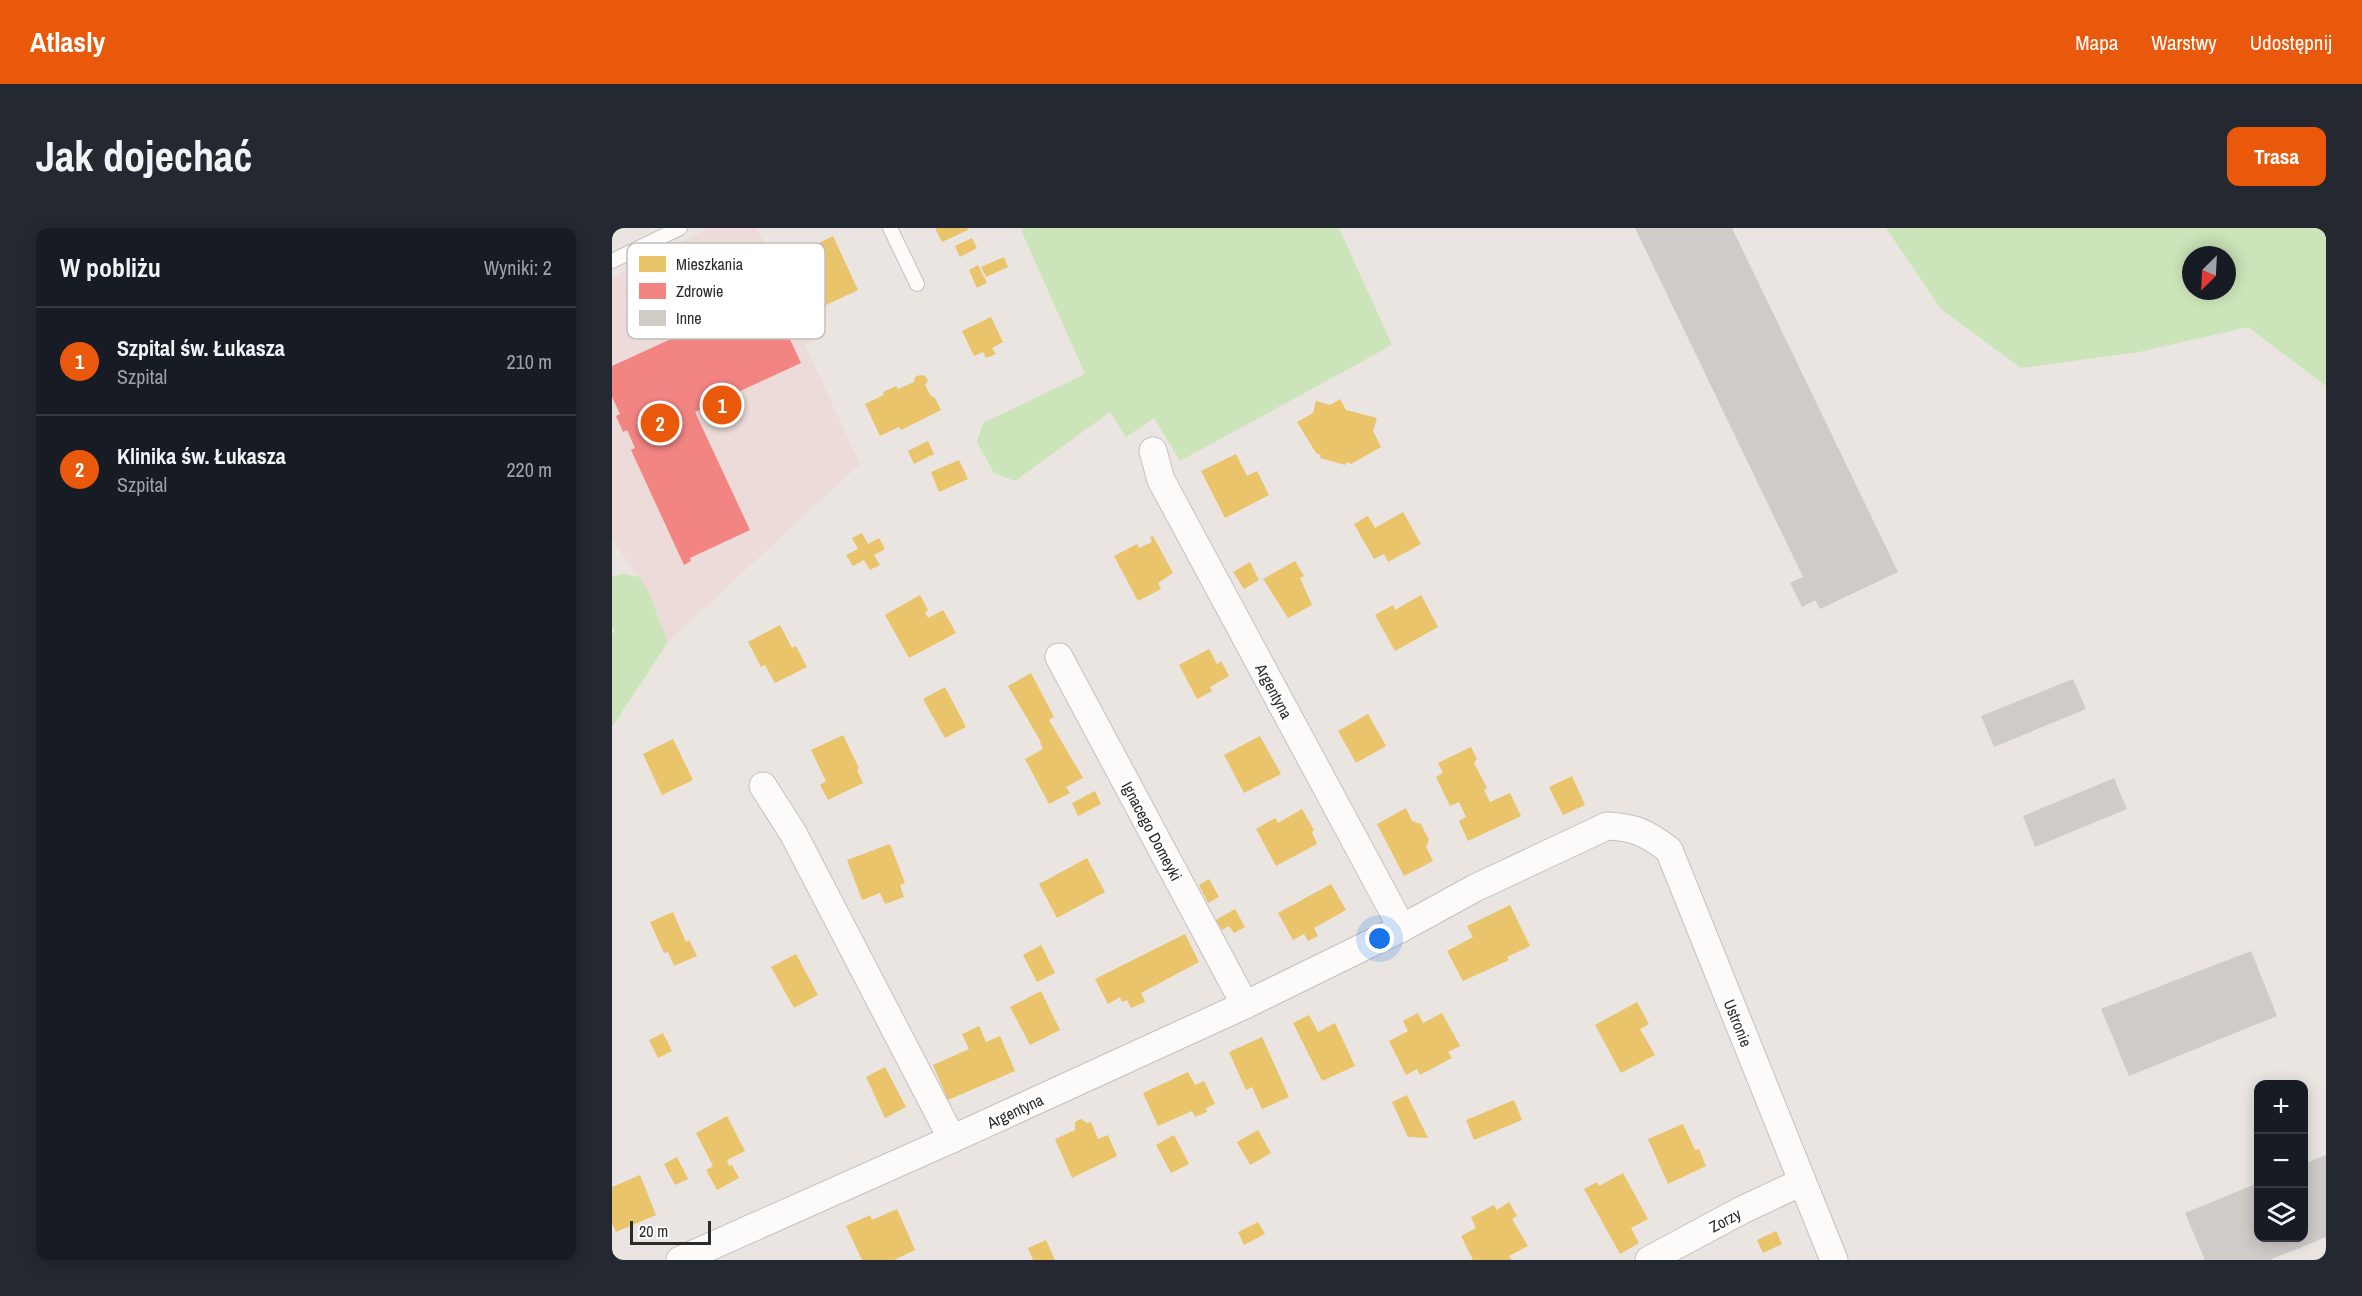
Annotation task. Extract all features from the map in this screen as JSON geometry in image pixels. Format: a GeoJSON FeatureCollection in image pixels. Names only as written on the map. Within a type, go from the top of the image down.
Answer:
{"type":"FeatureCollection","features":[{"type":"Feature","properties":{"kind":"street","name":"Argentyna"},"geometry":{"type":"LineString","coordinates":[[1153,451],[1161,480],[1402,928]]}},
{"type":"Feature","properties":{"kind":"street","name":"Ignacego Domeyki"},"geometry":{"type":"LineString","coordinates":[[1059,657],[1245,1005]]}},
{"type":"Feature","properties":{"kind":"street"},"geometry":{"type":"LineString","coordinates":[[763,786],[793,833],[952,1139]]}},
{"type":"Feature","properties":{"kind":"street","name":"Argentyna"},"geometry":{"type":"LineString","coordinates":[[680,1260],[1245,1005],[1402,928],[1475,888],[1606,826]]}},
{"type":"Feature","properties":{"kind":"street","name":"Ustronie"},"geometry":{"type":"LineString","coordinates":[[1606,826],[1625,826],[1649,834],[1669,850],[1834,1260]]}},
{"type":"Feature","properties":{"kind":"street","name":"Zorzy"},"geometry":{"type":"LineString","coordinates":[[1649,1260],[1742,1210],[1802,1182]]}},
{"type":"Feature","properties":{"kind":"lane"},"geometry":{"type":"LineString","coordinates":[[649,243],[680,228]]}},
{"type":"Feature","properties":{"kind":"lane"},"geometry":{"type":"LineString","coordinates":[[890,228],[917,284]]}},
{"type":"Feature","properties":{"kind":"lane"},"geometry":{"type":"LineString","coordinates":[[612,261],[627,254]]}},
{"type":"Feature","properties":{"kind":"shaded area"},"geometry":{"type":"Polygon","coordinates":[[[709,228],[757,228],[764,243],[680,243],[709,228]]]}},
{"type":"Feature","properties":{"kind":"shaded area"},"geometry":{"type":"Polygon","coordinates":[[[627,270],[627,339],[812,339],[813,341],[805,345],[860,464],[668,642],[648,591],[612,539],[612,278],[627,270]]]}},
{"type":"Feature","properties":{"kind":"green space"},"geometry":{"type":"Polygon","coordinates":[[[1025,228],[1339,228],[1392,345],[1180,461],[1154,418],[1126,437],[1110,412],[1015,481],[994,473],[977,442],[983,423],[1085,374],[1021,230],[1025,228]]]}},
{"type":"Feature","properties":{"kind":"green space"},"geometry":{"type":"Polygon","coordinates":[[[1886,228],[2326,228],[2326,386],[2248,327],[2139,352],[2021,368],[1941,309],[1886,228]]]}},
{"type":"Feature","properties":{"kind":"green space"},"geometry":{"type":"Polygon","coordinates":[[[623,574],[639,577],[648,591],[668,642],[612,727],[612,634],[615,632],[612,626],[612,577],[623,574]]]}},
{"type":"Feature","properties":{"kind":"building: Mieszkania"},"geometry":{"type":"Polygon","coordinates":[[[935,228],[967,228],[968,230],[942,242],[935,228]]]}},
{"type":"Feature","properties":{"kind":"building: Mieszkania"},"geometry":{"type":"Polygon","coordinates":[[[833,236],[858,290],[825,306],[825,243],[819,243],[833,236]]]}},
{"type":"Feature","properties":{"kind":"building: Mieszkania"},"geometry":{"type":"Polygon","coordinates":[[[972,238],[977,248],[960,257],[955,246],[972,238]]]}},
{"type":"Feature","properties":{"kind":"building: Mieszkania"},"geometry":{"type":"Polygon","coordinates":[[[1004,257],[1008,267],[986,277],[981,267],[1004,257]]]}},
{"type":"Feature","properties":{"kind":"building: Mieszkania"},"geometry":{"type":"Polygon","coordinates":[[[978,265],[987,283],[977,288],[969,270],[978,265]]]}},
{"type":"Feature","properties":{"kind":"building: Mieszkania"},"geometry":{"type":"Polygon","coordinates":[[[991,317],[1003,342],[992,348],[996,354],[986,358],[983,352],[974,356],[962,331],[991,317]]]}},
{"type":"Feature","properties":{"kind":"building: Mieszkania"},"geometry":{"type":"Polygon","coordinates":[[[925,376],[928,381],[925,385],[941,410],[901,430],[899,427],[880,436],[865,404],[896,386],[898,389],[914,382],[915,377],[925,376]]]}},
{"type":"Feature","properties":{"kind":"building: Mieszkania"},"geometry":{"type":"Polygon","coordinates":[[[1340,399],[1346,410],[1377,418],[1373,431],[1381,447],[1345,465],[1320,458],[1321,455],[1316,453],[1297,422],[1313,413],[1316,401],[1330,405],[1340,399]]]}},
{"type":"Feature","properties":{"kind":"building: Mieszkania"},"geometry":{"type":"Polygon","coordinates":[[[928,441],[934,454],[914,464],[908,451],[928,441]]]}},
{"type":"Feature","properties":{"kind":"building: Mieszkania"},"geometry":{"type":"Polygon","coordinates":[[[1236,454],[1247,476],[1257,471],[1269,495],[1225,518],[1201,471],[1236,454]]]}},
{"type":"Feature","properties":{"kind":"building: Mieszkania"},"geometry":{"type":"Polygon","coordinates":[[[959,460],[968,479],[939,492],[931,472],[959,460]]]}},
{"type":"Feature","properties":{"kind":"building: Mieszkania"},"geometry":{"type":"Polygon","coordinates":[[[1403,512],[1421,544],[1388,562],[1384,554],[1374,559],[1354,524],[1368,516],[1375,528],[1403,512]]]}},
{"type":"Feature","properties":{"kind":"building: Mieszkania"},"geometry":{"type":"Polygon","coordinates":[[[862,533],[868,544],[879,538],[885,549],[874,555],[880,565],[870,570],[864,560],[853,566],[846,555],[858,549],[852,538],[862,533]]]}},
{"type":"Feature","properties":{"kind":"building: Mieszkania"},"geometry":{"type":"Polygon","coordinates":[[[1153,536],[1173,573],[1158,583],[1161,589],[1138,601],[1114,556],[1137,544],[1139,548],[1152,542],[1150,537],[1153,536]]]}},
{"type":"Feature","properties":{"kind":"building: Mieszkania"},"geometry":{"type":"Polygon","coordinates":[[[1295,561],[1304,576],[1300,578],[1312,605],[1288,618],[1263,579],[1295,561]]]}},
{"type":"Feature","properties":{"kind":"building: Mieszkania"},"geometry":{"type":"Polygon","coordinates":[[[1250,562],[1259,580],[1244,589],[1233,572],[1250,562]]]}},
{"type":"Feature","properties":{"kind":"building: Mieszkania"},"geometry":{"type":"Polygon","coordinates":[[[920,595],[928,610],[925,612],[928,618],[943,610],[956,633],[909,658],[885,615],[920,595]]]}},
{"type":"Feature","properties":{"kind":"building: Mieszkania"},"geometry":{"type":"Polygon","coordinates":[[[1421,595],[1438,627],[1395,651],[1375,615],[1393,605],[1395,610],[1421,595]]]}},
{"type":"Feature","properties":{"kind":"building: Mieszkania"},"geometry":{"type":"Polygon","coordinates":[[[780,625],[792,648],[796,646],[807,667],[775,683],[765,665],[761,667],[748,642],[780,625]]]}},
{"type":"Feature","properties":{"kind":"building: Mieszkania"},"geometry":{"type":"Polygon","coordinates":[[[1209,649],[1217,664],[1221,661],[1229,676],[1210,687],[1212,691],[1197,699],[1179,665],[1209,649]]]}},
{"type":"Feature","properties":{"kind":"building: Mieszkania"},"geometry":{"type":"Polygon","coordinates":[[[1031,673],[1054,717],[1049,720],[1083,778],[1066,787],[1070,793],[1049,804],[1025,759],[1043,749],[1041,742],[1008,686],[1031,673]]]}},
{"type":"Feature","properties":{"kind":"building: Mieszkania"},"geometry":{"type":"Polygon","coordinates":[[[945,687],[966,727],[945,738],[923,699],[945,687]]]}},
{"type":"Feature","properties":{"kind":"building: Mieszkania"},"geometry":{"type":"Polygon","coordinates":[[[1368,714],[1386,746],[1356,763],[1338,731],[1368,714]]]}},
{"type":"Feature","properties":{"kind":"building: Mieszkania"},"geometry":{"type":"Polygon","coordinates":[[[843,735],[859,768],[857,770],[863,783],[828,800],[820,785],[826,781],[811,750],[843,735]]]}},
{"type":"Feature","properties":{"kind":"building: Mieszkania"},"geometry":{"type":"Polygon","coordinates":[[[1260,736],[1281,774],[1244,793],[1224,755],[1260,736]]]}},
{"type":"Feature","properties":{"kind":"building: Mieszkania"},"geometry":{"type":"Polygon","coordinates":[[[673,739],[693,780],[662,795],[643,754],[673,739]]]}},
{"type":"Feature","properties":{"kind":"building: Mieszkania"},"geometry":{"type":"Polygon","coordinates":[[[1471,747],[1477,759],[1474,763],[1487,788],[1484,790],[1490,802],[1510,793],[1521,816],[1468,841],[1459,821],[1466,817],[1459,802],[1450,806],[1436,777],[1443,773],[1438,763],[1471,747]]]}},
{"type":"Feature","properties":{"kind":"building: Mieszkania"},"geometry":{"type":"Polygon","coordinates":[[[1572,776],[1585,805],[1563,815],[1549,787],[1572,776]]]}},
{"type":"Feature","properties":{"kind":"building: Mieszkania"},"geometry":{"type":"Polygon","coordinates":[[[1095,791],[1101,804],[1078,816],[1072,803],[1095,791]]]}},
{"type":"Feature","properties":{"kind":"building: Mieszkania"},"geometry":{"type":"Polygon","coordinates":[[[1406,808],[1412,821],[1421,824],[1429,840],[1426,847],[1433,861],[1404,876],[1377,824],[1406,808]]]}},
{"type":"Feature","properties":{"kind":"building: Mieszkania"},"geometry":{"type":"Polygon","coordinates":[[[1302,809],[1314,830],[1312,832],[1317,844],[1276,866],[1256,829],[1275,818],[1278,823],[1302,809]]]}},
{"type":"Feature","properties":{"kind":"building: Mieszkania"},"geometry":{"type":"Polygon","coordinates":[[[890,844],[905,883],[900,885],[904,897],[885,904],[880,893],[862,900],[847,860],[890,844]]]}},
{"type":"Feature","properties":{"kind":"building: Mieszkania"},"geometry":{"type":"Polygon","coordinates":[[[1087,858],[1105,892],[1057,918],[1039,884],[1087,858]]]}},
{"type":"Feature","properties":{"kind":"building: Mieszkania"},"geometry":{"type":"Polygon","coordinates":[[[1209,879],[1219,897],[1208,903],[1199,885],[1209,879]]]}},
{"type":"Feature","properties":{"kind":"building: Mieszkania"},"geometry":{"type":"Polygon","coordinates":[[[1331,884],[1346,910],[1314,928],[1318,936],[1308,941],[1304,934],[1293,940],[1278,913],[1331,884]]]}},
{"type":"Feature","properties":{"kind":"building: Mieszkania"},"geometry":{"type":"Polygon","coordinates":[[[1510,905],[1530,946],[1507,957],[1509,960],[1463,981],[1447,951],[1473,937],[1467,926],[1510,905]]]}},
{"type":"Feature","properties":{"kind":"building: Mieszkania"},"geometry":{"type":"Polygon","coordinates":[[[1235,909],[1245,927],[1234,933],[1229,926],[1222,930],[1216,920],[1235,909]]]}},
{"type":"Feature","properties":{"kind":"building: Mieszkania"},"geometry":{"type":"Polygon","coordinates":[[[673,912],[686,942],[689,940],[697,956],[674,966],[668,952],[664,953],[650,922],[673,912]]]}},
{"type":"Feature","properties":{"kind":"building: Mieszkania"},"geometry":{"type":"Polygon","coordinates":[[[1185,934],[1199,962],[1141,993],[1145,1002],[1131,1008],[1127,1000],[1122,1002],[1120,997],[1108,1004],[1095,979],[1185,934]]]}},
{"type":"Feature","properties":{"kind":"building: Mieszkania"},"geometry":{"type":"Polygon","coordinates":[[[1041,945],[1055,973],[1037,982],[1023,955],[1041,945]]]}},
{"type":"Feature","properties":{"kind":"building: Mieszkania"},"geometry":{"type":"Polygon","coordinates":[[[796,954],[818,995],[794,1008],[771,967],[796,954]]]}},
{"type":"Feature","properties":{"kind":"building: Mieszkania"},"geometry":{"type":"Polygon","coordinates":[[[1041,991],[1060,1030],[1030,1045],[1010,1007],[1041,991]]]}},
{"type":"Feature","properties":{"kind":"building: Mieszkania"},"geometry":{"type":"Polygon","coordinates":[[[1637,1002],[1649,1024],[1640,1029],[1655,1055],[1621,1073],[1595,1025],[1637,1002]]]}},
{"type":"Feature","properties":{"kind":"building: Mieszkania"},"geometry":{"type":"Polygon","coordinates":[[[1418,1013],[1423,1023],[1442,1013],[1460,1046],[1448,1052],[1452,1058],[1420,1075],[1417,1069],[1406,1075],[1389,1041],[1408,1031],[1403,1021],[1418,1013]]]}},
{"type":"Feature","properties":{"kind":"building: Mieszkania"},"geometry":{"type":"Polygon","coordinates":[[[1309,1015],[1318,1032],[1335,1023],[1355,1066],[1322,1081],[1293,1023],[1309,1015]]]}},
{"type":"Feature","properties":{"kind":"building: Mieszkania"},"geometry":{"type":"Polygon","coordinates":[[[979,1026],[986,1042],[1000,1036],[1015,1071],[948,1100],[933,1065],[969,1049],[962,1034],[979,1026]]]}},
{"type":"Feature","properties":{"kind":"building: Mieszkania"},"geometry":{"type":"Polygon","coordinates":[[[663,1033],[672,1051],[658,1058],[649,1040],[663,1033]]]}},
{"type":"Feature","properties":{"kind":"building: Mieszkania"},"geometry":{"type":"Polygon","coordinates":[[[1262,1037],[1289,1097],[1262,1109],[1252,1087],[1246,1090],[1229,1052],[1262,1037]]]}},
{"type":"Feature","properties":{"kind":"building: Mieszkania"},"geometry":{"type":"Polygon","coordinates":[[[885,1067],[906,1107],[885,1118],[866,1077],[885,1067]]]}},
{"type":"Feature","properties":{"kind":"building: Mieszkania"},"geometry":{"type":"Polygon","coordinates":[[[1188,1072],[1195,1085],[1204,1081],[1215,1104],[1206,1108],[1207,1112],[1195,1117],[1192,1111],[1158,1126],[1143,1093],[1188,1072]]]}},
{"type":"Feature","properties":{"kind":"building: Mieszkania"},"geometry":{"type":"Polygon","coordinates":[[[1407,1095],[1428,1138],[1408,1137],[1392,1102],[1407,1095]]]}},
{"type":"Feature","properties":{"kind":"building: Mieszkania"},"geometry":{"type":"Polygon","coordinates":[[[1514,1100],[1522,1120],[1474,1140],[1466,1120],[1514,1100]]]}},
{"type":"Feature","properties":{"kind":"building: Mieszkania"},"geometry":{"type":"Polygon","coordinates":[[[727,1116],[745,1151],[727,1160],[739,1178],[717,1190],[706,1170],[713,1166],[696,1133],[727,1116]]]}},
{"type":"Feature","properties":{"kind":"building: Mieszkania"},"geometry":{"type":"Polygon","coordinates":[[[1081,1119],[1087,1123],[1091,1122],[1098,1139],[1108,1135],[1117,1156],[1072,1178],[1055,1139],[1075,1130],[1075,1122],[1081,1119]]]}},
{"type":"Feature","properties":{"kind":"building: Mieszkania"},"geometry":{"type":"Polygon","coordinates":[[[1683,1124],[1695,1150],[1699,1149],[1706,1166],[1668,1184],[1648,1139],[1683,1124]]]}},
{"type":"Feature","properties":{"kind":"building: Mieszkania"},"geometry":{"type":"Polygon","coordinates":[[[1258,1130],[1271,1153],[1250,1165],[1237,1142],[1258,1130]]]}},
{"type":"Feature","properties":{"kind":"building: Mieszkania"},"geometry":{"type":"Polygon","coordinates":[[[1174,1135],[1189,1164],[1171,1173],[1156,1145],[1174,1135]]]}},
{"type":"Feature","properties":{"kind":"building: Mieszkania"},"geometry":{"type":"Polygon","coordinates":[[[677,1157],[688,1179],[675,1185],[664,1164],[677,1157]]]}},
{"type":"Feature","properties":{"kind":"building: Mieszkania"},"geometry":{"type":"Polygon","coordinates":[[[1623,1173],[1648,1219],[1631,1228],[1639,1243],[1620,1254],[1584,1189],[1597,1182],[1599,1186],[1623,1173]]]}},
{"type":"Feature","properties":{"kind":"building: Mieszkania"},"geometry":{"type":"Polygon","coordinates":[[[640,1175],[656,1215],[616,1232],[612,1223],[612,1187],[640,1175]]]}},
{"type":"Feature","properties":{"kind":"building: Mieszkania"},"geometry":{"type":"Polygon","coordinates":[[[1509,1202],[1517,1216],[1512,1219],[1528,1246],[1509,1256],[1512,1260],[1473,1260],[1461,1236],[1476,1228],[1471,1217],[1494,1205],[1497,1210],[1509,1202]]]}},
{"type":"Feature","properties":{"kind":"building: Mieszkania"},"geometry":{"type":"Polygon","coordinates":[[[897,1209],[915,1250],[894,1260],[862,1260],[846,1226],[870,1215],[872,1220],[897,1209]]]}},
{"type":"Feature","properties":{"kind":"building: Mieszkania"},"geometry":{"type":"Polygon","coordinates":[[[1258,1222],[1265,1234],[1244,1245],[1238,1232],[1258,1222]]]}},
{"type":"Feature","properties":{"kind":"building: Mieszkania"},"geometry":{"type":"Polygon","coordinates":[[[1776,1231],[1782,1244],[1763,1253],[1757,1240],[1776,1231]]]}},
{"type":"Feature","properties":{"kind":"building: Mieszkania"},"geometry":{"type":"Polygon","coordinates":[[[1046,1240],[1055,1260],[1033,1260],[1028,1248],[1046,1240]]]}},
{"type":"Feature","properties":{"kind":"building: Zdrowie"},"geometry":{"type":"Polygon","coordinates":[[[671,339],[790,339],[801,363],[695,412],[750,530],[690,558],[691,561],[684,565],[631,450],[635,448],[627,430],[623,432],[616,416],[620,414],[612,397],[612,366],[671,339]]]}},
{"type":"Feature","properties":{"kind":"building: Inne"},"geometry":{"type":"Polygon","coordinates":[[[1635,228],[1732,228],[1898,572],[1820,609],[1815,600],[1802,607],[1790,583],[1803,577],[1635,228]]]}},
{"type":"Feature","properties":{"kind":"building: Inne"},"geometry":{"type":"Polygon","coordinates":[[[2073,679],[2086,709],[1994,747],[1981,716],[2073,679]]]}},
{"type":"Feature","properties":{"kind":"building: Inne"},"geometry":{"type":"Polygon","coordinates":[[[2114,778],[2127,809],[2035,847],[2023,816],[2114,778]]]}},
{"type":"Feature","properties":{"kind":"building: Inne"},"geometry":{"type":"Polygon","coordinates":[[[2251,951],[2277,1016],[2129,1076],[2101,1009],[2251,951]]]}},
{"type":"Feature","properties":{"kind":"building: Inne"},"geometry":{"type":"Polygon","coordinates":[[[2326,1155],[2326,1237],[2270,1260],[2205,1260],[2185,1213],[2254,1185],[2254,1242],[2308,1242],[2308,1162],[2326,1155]]]}},
{"type":"Feature","properties":{"kind":"place","name":"Szpital św. Łukasza"},"geometry":{"type":"Point","coordinates":[722,405]}},
{"type":"Feature","properties":{"kind":"place","name":"Klinika św. Łukasza"},"geometry":{"type":"Point","coordinates":[660,423]}}]}
